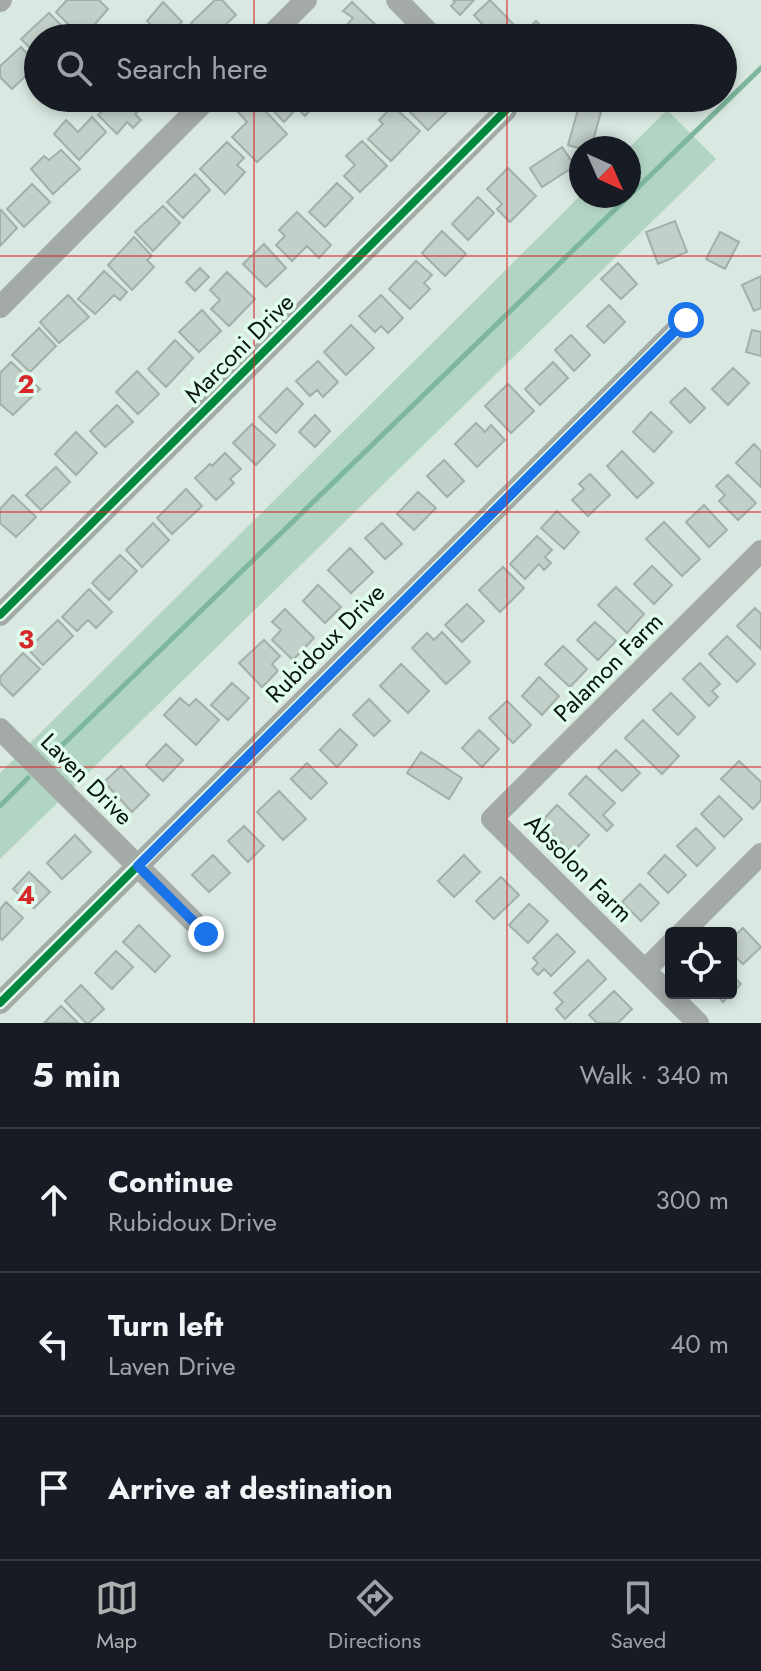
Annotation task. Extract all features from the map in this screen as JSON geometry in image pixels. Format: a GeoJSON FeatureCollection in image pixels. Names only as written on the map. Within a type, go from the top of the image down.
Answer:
{"type":"FeatureCollection","features":[{"type":"Feature","properties":{"kind":"street"},"geometry":{"type":"LineString","coordinates":[[282,24],[306,0]]}},
{"type":"Feature","properties":{"kind":"street"},"geometry":{"type":"LineString","coordinates":[[397,0],[420,24]]}},
{"type":"Feature","properties":{"kind":"street"},"geometry":{"type":"LineString","coordinates":[[0,307],[194,112]]}},
{"type":"Feature","properties":{"kind":"street","name":"Marconi Drive"},"geometry":{"type":"LineString","coordinates":[[0,615],[492,112]]}},
{"type":"Feature","properties":{"kind":"street","name":"Rubidoux Drive"},"geometry":{"type":"LineString","coordinates":[[0,1003],[686,320]]}},
{"type":"Feature","properties":{"kind":"street","name":"Palamon Farm"},"geometry":{"type":"LineString","coordinates":[[492,819],[761,551]]}},
{"type":"Feature","properties":{"kind":"street","name":"Laven Drive"},"geometry":{"type":"LineString","coordinates":[[0,729],[206,934]]}},
{"type":"Feature","properties":{"kind":"street","name":"Absolon Farm"},"geometry":{"type":"LineString","coordinates":[[492,819],[698,1023]]}},
{"type":"Feature","properties":{"kind":"street"},"geometry":{"type":"LineString","coordinates":[[688,927],[761,854]]}},
{"type":"Feature","properties":{"kind":"street"},"geometry":{"type":"LineString","coordinates":[[645,970],[665,950]]}},
{"type":"Feature","properties":{"kind":"green space"},"geometry":{"type":"Polygon","coordinates":[[[665,112],[669,112],[716,159],[0,859],[0,773],[569,207],[641,208],[641,136],[665,112]]]}},
{"type":"Feature","properties":{"kind":"building"},"geometry":{"type":"Polygon","coordinates":[[[67,0],[99,0],[108,9],[95,24],[68,24],[56,12],[67,0]]]}},
{"type":"Feature","properties":{"kind":"building"},"geometry":{"type":"Polygon","coordinates":[[[215,0],[222,0],[236,15],[226,24],[191,23],[215,0]]]}},
{"type":"Feature","properties":{"kind":"building"},"geometry":{"type":"Polygon","coordinates":[[[453,0],[474,0],[460,15],[451,6],[455,2],[453,0]]]}},
{"type":"Feature","properties":{"kind":"building"},"geometry":{"type":"Polygon","coordinates":[[[490,0],[513,24],[482,24],[474,15],[490,0]]]}},
{"type":"Feature","properties":{"kind":"building"},"geometry":{"type":"Polygon","coordinates":[[[163,2],[182,22],[150,24],[147,21],[163,2]]]}},
{"type":"Feature","properties":{"kind":"building"},"geometry":{"type":"Polygon","coordinates":[[[352,2],[375,24],[348,24],[353,18],[343,11],[352,2]]]}},
{"type":"Feature","properties":{"kind":"building"},"geometry":{"type":"Polygon","coordinates":[[[49,13],[60,24],[37,24],[49,13]]]}},
{"type":"Feature","properties":{"kind":"building"},"geometry":{"type":"Polygon","coordinates":[[[21,47],[24,50],[24,77],[12,89],[0,77],[0,66],[21,47]]]}},
{"type":"Feature","properties":{"kind":"building"},"geometry":{"type":"Polygon","coordinates":[[[101,112],[137,112],[135,114],[141,120],[133,128],[127,122],[117,134],[98,115],[101,112]]]}},
{"type":"Feature","properties":{"kind":"building"},"geometry":{"type":"Polygon","coordinates":[[[238,112],[266,112],[287,134],[257,162],[232,137],[247,122],[238,112]]]}},
{"type":"Feature","properties":{"kind":"building"},"geometry":{"type":"Polygon","coordinates":[[[275,112],[293,112],[284,122],[275,112]]]}},
{"type":"Feature","properties":{"kind":"building"},"geometry":{"type":"Polygon","coordinates":[[[387,112],[399,112],[420,131],[391,161],[368,139],[383,124],[379,120],[387,112]]]}},
{"type":"Feature","properties":{"kind":"building"},"geometry":{"type":"Polygon","coordinates":[[[410,112],[447,112],[428,130],[410,112]]]}},
{"type":"Feature","properties":{"kind":"building"},"geometry":{"type":"Polygon","coordinates":[[[577,112],[601,112],[594,136],[571,136],[577,112]]]}},
{"type":"Feature","properties":{"kind":"building"},"geometry":{"type":"Polygon","coordinates":[[[92,117],[106,132],[79,160],[54,134],[66,120],[78,132],[92,117]]]}},
{"type":"Feature","properties":{"kind":"building"},"geometry":{"type":"Polygon","coordinates":[[[362,141],[387,166],[360,192],[344,176],[355,165],[346,156],[362,141]]]}},
{"type":"Feature","properties":{"kind":"building"},"geometry":{"type":"Polygon","coordinates":[[[227,142],[244,158],[237,165],[245,172],[225,194],[200,169],[227,142]]]}},
{"type":"Feature","properties":{"kind":"building"},"geometry":{"type":"Polygon","coordinates":[[[562,147],[569,157],[569,170],[542,187],[530,168],[562,147]]]}},
{"type":"Feature","properties":{"kind":"building"},"geometry":{"type":"Polygon","coordinates":[[[61,150],[80,169],[53,194],[31,169],[44,156],[49,160],[61,150]]]}},
{"type":"Feature","properties":{"kind":"building"},"geometry":{"type":"Polygon","coordinates":[[[508,168],[536,196],[510,222],[497,209],[502,204],[487,189],[508,168]]]}},
{"type":"Feature","properties":{"kind":"building"},"geometry":{"type":"Polygon","coordinates":[[[195,174],[210,190],[183,218],[167,202],[195,174]]]}},
{"type":"Feature","properties":{"kind":"building"},"geometry":{"type":"Polygon","coordinates":[[[337,183],[353,198],[325,227],[309,212],[337,183]]]}},
{"type":"Feature","properties":{"kind":"building"},"geometry":{"type":"Polygon","coordinates":[[[32,184],[50,202],[24,227],[7,209],[32,184]]]}},
{"type":"Feature","properties":{"kind":"building"},"geometry":{"type":"Polygon","coordinates":[[[478,197],[494,213],[468,240],[452,224],[478,197]]]}},
{"type":"Feature","properties":{"kind":"building"},"geometry":{"type":"Polygon","coordinates":[[[163,206],[180,223],[153,251],[135,232],[163,206]]]}},
{"type":"Feature","properties":{"kind":"building"},"geometry":{"type":"Polygon","coordinates":[[[0,211],[17,228],[0,246],[0,211]]]}},
{"type":"Feature","properties":{"kind":"building"},"geometry":{"type":"Polygon","coordinates":[[[297,212],[331,245],[319,258],[307,246],[292,261],[276,245],[285,236],[279,230],[297,212]]]}},
{"type":"Feature","properties":{"kind":"building"},"geometry":{"type":"Polygon","coordinates":[[[675,221],[687,252],[658,264],[646,232],[675,221]]]}},
{"type":"Feature","properties":{"kind":"building"},"geometry":{"type":"Polygon","coordinates":[[[442,231],[466,254],[445,276],[422,253],[442,231]]]}},
{"type":"Feature","properties":{"kind":"building"},"geometry":{"type":"Polygon","coordinates":[[[720,232],[739,242],[725,269],[706,259],[720,232]]]}},
{"type":"Feature","properties":{"kind":"building"},"geometry":{"type":"Polygon","coordinates":[[[134,237],[152,256],[147,260],[154,267],[132,290],[108,265],[134,237]]]}},
{"type":"Feature","properties":{"kind":"building"},"geometry":{"type":"Polygon","coordinates":[[[264,244],[286,268],[266,287],[243,264],[264,244]]]}},
{"type":"Feature","properties":{"kind":"building"},"geometry":{"type":"Polygon","coordinates":[[[416,261],[432,275],[424,283],[430,289],[410,309],[389,289],[416,261]]]}},
{"type":"Feature","properties":{"kind":"building"},"geometry":{"type":"Polygon","coordinates":[[[618,263],[637,284],[621,299],[601,279],[618,263]]]}},
{"type":"Feature","properties":{"kind":"building"},"geometry":{"type":"Polygon","coordinates":[[[200,268],[209,277],[195,291],[186,282],[200,268]]]}},
{"type":"Feature","properties":{"kind":"building"},"geometry":{"type":"Polygon","coordinates":[[[104,271],[127,292],[120,300],[114,295],[95,314],[78,299],[104,271]]]}},
{"type":"Feature","properties":{"kind":"building"},"geometry":{"type":"Polygon","coordinates":[[[227,272],[255,299],[229,326],[211,309],[220,300],[210,290],[227,272]]]}},
{"type":"Feature","properties":{"kind":"building"},"geometry":{"type":"Polygon","coordinates":[[[761,276],[761,308],[754,311],[742,285],[761,276]]]}},
{"type":"Feature","properties":{"kind":"building"},"geometry":{"type":"Polygon","coordinates":[[[68,295],[89,317],[59,343],[40,322],[68,295]]]}},
{"type":"Feature","properties":{"kind":"building"},"geometry":{"type":"Polygon","coordinates":[[[381,295],[403,318],[388,333],[381,326],[375,332],[359,316],[381,295]]]}},
{"type":"Feature","properties":{"kind":"building"},"geometry":{"type":"Polygon","coordinates":[[[609,305],[625,322],[604,343],[587,326],[609,305]]]}},
{"type":"Feature","properties":{"kind":"building"},"geometry":{"type":"Polygon","coordinates":[[[202,310],[221,331],[199,352],[179,332],[202,310]]]}},
{"type":"Feature","properties":{"kind":"building"},"geometry":{"type":"Polygon","coordinates":[[[351,325],[374,348],[346,375],[324,352],[351,325]]]}},
{"type":"Feature","properties":{"kind":"building"},"geometry":{"type":"Polygon","coordinates":[[[39,328],[56,346],[30,372],[12,355],[39,328]]]}},
{"type":"Feature","properties":{"kind":"building"},"geometry":{"type":"Polygon","coordinates":[[[752,330],[761,332],[761,356],[746,352],[752,330]]]}},
{"type":"Feature","properties":{"kind":"building"},"geometry":{"type":"Polygon","coordinates":[[[571,335],[590,355],[574,371],[555,350],[571,335]]]}},
{"type":"Feature","properties":{"kind":"building"},"geometry":{"type":"Polygon","coordinates":[[[175,340],[193,358],[166,387],[148,369],[175,340]]]}},
{"type":"Feature","properties":{"kind":"building"},"geometry":{"type":"Polygon","coordinates":[[[318,361],[338,382],[323,397],[317,390],[310,396],[296,381],[318,361]]]}},
{"type":"Feature","properties":{"kind":"building"},"geometry":{"type":"Polygon","coordinates":[[[11,362],[40,389],[13,415],[0,404],[0,373],[11,362]]]}},
{"type":"Feature","properties":{"kind":"building"},"geometry":{"type":"Polygon","coordinates":[[[553,362],[568,378],[540,405],[525,389],[553,362]]]}},
{"type":"Feature","properties":{"kind":"building"},"geometry":{"type":"Polygon","coordinates":[[[733,368],[749,383],[728,405],[712,389],[733,368]]]}},
{"type":"Feature","properties":{"kind":"building"},"geometry":{"type":"Polygon","coordinates":[[[137,371],[159,394],[138,414],[116,392],[137,371]]]}},
{"type":"Feature","properties":{"kind":"building"},"geometry":{"type":"Polygon","coordinates":[[[508,384],[534,411],[511,433],[485,406],[508,384]]]}},
{"type":"Feature","properties":{"kind":"building"},"geometry":{"type":"Polygon","coordinates":[[[287,388],[303,404],[276,433],[259,417],[287,388]]]}},
{"type":"Feature","properties":{"kind":"building"},"geometry":{"type":"Polygon","coordinates":[[[685,388],[705,408],[690,423],[670,402],[685,388]]]}},
{"type":"Feature","properties":{"kind":"building"},"geometry":{"type":"Polygon","coordinates":[[[117,405],[133,422],[105,447],[90,431],[117,405]]]}},
{"type":"Feature","properties":{"kind":"building"},"geometry":{"type":"Polygon","coordinates":[[[651,412],[672,432],[654,452],[633,432],[651,412]]]}},
{"type":"Feature","properties":{"kind":"building"},"geometry":{"type":"Polygon","coordinates":[[[315,415],[330,431],[315,447],[299,432],[315,415]]]}},
{"type":"Feature","properties":{"kind":"building"},"geometry":{"type":"Polygon","coordinates":[[[476,423],[485,432],[491,425],[505,440],[477,467],[455,444],[476,423]]]}},
{"type":"Feature","properties":{"kind":"building"},"geometry":{"type":"Polygon","coordinates":[[[252,424],[275,445],[256,465],[233,443],[252,424]]]}},
{"type":"Feature","properties":{"kind":"building"},"geometry":{"type":"Polygon","coordinates":[[[76,432],[97,453],[76,475],[55,454],[76,432]]]}},
{"type":"Feature","properties":{"kind":"building"},"geometry":{"type":"Polygon","coordinates":[[[754,444],[761,451],[761,487],[736,463],[754,444]]]}},
{"type":"Feature","properties":{"kind":"building"},"geometry":{"type":"Polygon","coordinates":[[[622,451],[653,483],[637,498],[607,466],[622,451]]]}},
{"type":"Feature","properties":{"kind":"building"},"geometry":{"type":"Polygon","coordinates":[[[225,453],[241,469],[230,479],[234,483],[216,500],[195,478],[225,453]]]}},
{"type":"Feature","properties":{"kind":"building"},"geometry":{"type":"Polygon","coordinates":[[[444,460],[464,481],[447,497],[427,476],[444,460]]]}},
{"type":"Feature","properties":{"kind":"building"},"geometry":{"type":"Polygon","coordinates":[[[56,467],[70,482],[41,510],[26,495],[56,467]]]}},
{"type":"Feature","properties":{"kind":"building"},"geometry":{"type":"Polygon","coordinates":[[[590,474],[610,495],[588,516],[572,500],[584,489],[579,484],[590,474]]]}},
{"type":"Feature","properties":{"kind":"building"},"geometry":{"type":"Polygon","coordinates":[[[728,475],[756,503],[738,520],[719,501],[725,495],[716,486],[728,475]]]}},
{"type":"Feature","properties":{"kind":"building"},"geometry":{"type":"Polygon","coordinates":[[[186,489],[202,506],[172,534],[157,518],[186,489]]]}},
{"type":"Feature","properties":{"kind":"building"},"geometry":{"type":"Polygon","coordinates":[[[418,492],[436,508],[414,530],[397,514],[418,492]]]}},
{"type":"Feature","properties":{"kind":"building"},"geometry":{"type":"Polygon","coordinates":[[[13,495],[36,517],[16,537],[0,523],[0,509],[13,495]]]}},
{"type":"Feature","properties":{"kind":"building"},"geometry":{"type":"Polygon","coordinates":[[[704,505],[727,530],[709,547],[686,522],[704,505]]]}},
{"type":"Feature","properties":{"kind":"building"},"geometry":{"type":"Polygon","coordinates":[[[557,511],[579,532],[564,549],[541,528],[557,511]]]}},
{"type":"Feature","properties":{"kind":"building"},"geometry":{"type":"Polygon","coordinates":[[[664,522],[700,559],[682,576],[646,539],[664,522]]]}},
{"type":"Feature","properties":{"kind":"building"},"geometry":{"type":"Polygon","coordinates":[[[153,523],[169,540],[142,567],[126,550],[153,523]]]}},
{"type":"Feature","properties":{"kind":"building"},"geometry":{"type":"Polygon","coordinates":[[[382,523],[402,544],[385,559],[365,538],[382,523]]]}},
{"type":"Feature","properties":{"kind":"building"},"geometry":{"type":"Polygon","coordinates":[[[537,536],[552,550],[545,557],[551,563],[544,570],[539,564],[525,579],[510,564],[537,536]]]}},
{"type":"Feature","properties":{"kind":"building"},"geometry":{"type":"Polygon","coordinates":[[[350,548],[373,572],[351,593],[328,570],[350,548]]]}},
{"type":"Feature","properties":{"kind":"building"},"geometry":{"type":"Polygon","coordinates":[[[120,555],[137,571],[109,600],[92,583],[120,555]]]}},
{"type":"Feature","properties":{"kind":"building"},"geometry":{"type":"Polygon","coordinates":[[[652,566],[672,585],[654,604],[634,584],[652,566]]]}},
{"type":"Feature","properties":{"kind":"building"},"geometry":{"type":"Polygon","coordinates":[[[503,567],[524,588],[500,612],[479,590],[503,567]]]}},
{"type":"Feature","properties":{"kind":"building"},"geometry":{"type":"Polygon","coordinates":[[[318,585],[341,607],[325,623],[303,601],[318,585]]]}},
{"type":"Feature","properties":{"kind":"building"},"geometry":{"type":"Polygon","coordinates":[[[616,587],[644,614],[627,633],[598,605],[616,587]]]}},
{"type":"Feature","properties":{"kind":"building"},"geometry":{"type":"Polygon","coordinates":[[[89,589],[112,612],[96,628],[88,620],[77,631],[62,617],[89,589]]]}},
{"type":"Feature","properties":{"kind":"building"},"geometry":{"type":"Polygon","coordinates":[[[467,604],[484,621],[462,642],[445,625],[467,604]]]}},
{"type":"Feature","properties":{"kind":"building"},"geometry":{"type":"Polygon","coordinates":[[[755,608],[761,614],[761,649],[737,626],[755,608]]]}},
{"type":"Feature","properties":{"kind":"building"},"geometry":{"type":"Polygon","coordinates":[[[285,609],[314,638],[293,660],[272,640],[281,630],[272,622],[285,609]]]}},
{"type":"Feature","properties":{"kind":"building"},"geometry":{"type":"Polygon","coordinates":[[[58,620],[73,636],[43,665],[28,649],[58,620]]]}},
{"type":"Feature","properties":{"kind":"building"},"geometry":{"type":"Polygon","coordinates":[[[595,622],[616,641],[598,660],[577,640],[595,622]]]}},
{"type":"Feature","properties":{"kind":"building"},"geometry":{"type":"Polygon","coordinates":[[[442,632],[470,662],[446,684],[412,648],[427,633],[434,640],[442,632]]]}},
{"type":"Feature","properties":{"kind":"building"},"geometry":{"type":"Polygon","coordinates":[[[727,636],[755,664],[737,682],[709,654],[727,636]]]}},
{"type":"Feature","properties":{"kind":"building"},"geometry":{"type":"Polygon","coordinates":[[[264,640],[280,656],[272,664],[278,671],[262,687],[239,663],[264,640]]]}},
{"type":"Feature","properties":{"kind":"building"},"geometry":{"type":"Polygon","coordinates":[[[563,646],[587,669],[570,687],[545,664],[563,646]]]}},
{"type":"Feature","properties":{"kind":"building"},"geometry":{"type":"Polygon","coordinates":[[[23,653],[40,669],[13,696],[0,683],[0,677],[23,653]]]}},
{"type":"Feature","properties":{"kind":"building"},"geometry":{"type":"Polygon","coordinates":[[[700,663],[720,684],[712,691],[718,697],[709,706],[683,679],[700,663]]]}},
{"type":"Feature","properties":{"kind":"building"},"geometry":{"type":"Polygon","coordinates":[[[401,664],[429,691],[408,713],[380,686],[401,664]]]}},
{"type":"Feature","properties":{"kind":"building"},"geometry":{"type":"Polygon","coordinates":[[[539,677],[559,696],[542,715],[522,696],[539,677]]]}},
{"type":"Feature","properties":{"kind":"building"},"geometry":{"type":"Polygon","coordinates":[[[232,683],[249,698],[228,720],[211,705],[232,683]]]}},
{"type":"Feature","properties":{"kind":"building"},"geometry":{"type":"Polygon","coordinates":[[[671,693],[695,717],[678,735],[653,710],[671,693]]]}},
{"type":"Feature","properties":{"kind":"building"},"geometry":{"type":"Polygon","coordinates":[[[180,698],[189,706],[196,699],[219,720],[196,745],[164,715],[180,698]]]}},
{"type":"Feature","properties":{"kind":"building"},"geometry":{"type":"Polygon","coordinates":[[[369,699],[390,721],[374,736],[353,715],[369,699]]]}},
{"type":"Feature","properties":{"kind":"building"},"geometry":{"type":"Polygon","coordinates":[[[507,701],[531,725],[513,743],[489,718],[507,701]]]}},
{"type":"Feature","properties":{"kind":"building"},"geometry":{"type":"Polygon","coordinates":[[[643,720],[679,756],[662,774],[625,738],[643,720]]]}},
{"type":"Feature","properties":{"kind":"building"},"geometry":{"type":"Polygon","coordinates":[[[340,729],[357,745],[337,767],[320,750],[340,729]]]}},
{"type":"Feature","properties":{"kind":"building"},"geometry":{"type":"Polygon","coordinates":[[[479,730],[499,749],[482,767],[462,748],[479,730]]]}},
{"type":"Feature","properties":{"kind":"building"},"geometry":{"type":"Polygon","coordinates":[[[166,744],[183,760],[163,781],[146,765],[166,744]]]}},
{"type":"Feature","properties":{"kind":"building"},"geometry":{"type":"Polygon","coordinates":[[[616,750],[640,773],[622,791],[598,768],[616,750]]]}},
{"type":"Feature","properties":{"kind":"building"},"geometry":{"type":"Polygon","coordinates":[[[421,752],[462,778],[449,799],[407,773],[421,752]]]}},
{"type":"Feature","properties":{"kind":"building"},"geometry":{"type":"Polygon","coordinates":[[[739,761],[761,782],[761,800],[753,809],[721,779],[739,761]]]}},
{"type":"Feature","properties":{"kind":"building"},"geometry":{"type":"Polygon","coordinates":[[[307,763],[327,783],[311,799],[291,779],[307,763]]]}},
{"type":"Feature","properties":{"kind":"building"},"geometry":{"type":"Polygon","coordinates":[[[121,766],[149,795],[132,812],[104,782],[121,766]]]}},
{"type":"Feature","properties":{"kind":"building"},"geometry":{"type":"Polygon","coordinates":[[[586,776],[615,803],[603,815],[613,825],[607,831],[569,794],[586,776]]]}},
{"type":"Feature","properties":{"kind":"building"},"geometry":{"type":"Polygon","coordinates":[[[279,791],[306,819],[283,840],[257,812],[279,791]]]}},
{"type":"Feature","properties":{"kind":"building"},"geometry":{"type":"Polygon","coordinates":[[[719,796],[742,819],[724,837],[701,814],[719,796]]]}},
{"type":"Feature","properties":{"kind":"building"},"geometry":{"type":"Polygon","coordinates":[[[557,805],[589,835],[572,853],[540,823],[557,805]]]}},
{"type":"Feature","properties":{"kind":"building"},"geometry":{"type":"Polygon","coordinates":[[[244,826],[264,846],[248,862],[228,841],[244,826]]]}},
{"type":"Feature","properties":{"kind":"building"},"geometry":{"type":"Polygon","coordinates":[[[696,828],[715,848],[697,866],[677,846],[696,828]]]}},
{"type":"Feature","properties":{"kind":"building"},"geometry":{"type":"Polygon","coordinates":[[[75,835],[91,852],[62,879],[47,863],[75,835]]]}},
{"type":"Feature","properties":{"kind":"building"},"geometry":{"type":"Polygon","coordinates":[[[213,855],[230,873],[209,892],[192,875],[213,855]]]}},
{"type":"Feature","properties":{"kind":"building"},"geometry":{"type":"Polygon","coordinates":[[[464,855],[480,872],[454,897],[438,881],[464,855]]]}},
{"type":"Feature","properties":{"kind":"building"},"geometry":{"type":"Polygon","coordinates":[[[665,855],[686,875],[668,893],[648,873],[665,855]]]}},
{"type":"Feature","properties":{"kind":"building"},"geometry":{"type":"Polygon","coordinates":[[[29,872],[50,892],[34,908],[13,889],[29,872]]]}},
{"type":"Feature","properties":{"kind":"building"},"geometry":{"type":"Polygon","coordinates":[[[501,877],[519,895],[494,919],[476,901],[501,877]]]}},
{"type":"Feature","properties":{"kind":"building"},"geometry":{"type":"Polygon","coordinates":[[[640,884],[659,903],[641,921],[622,902],[640,884]]]}},
{"type":"Feature","properties":{"kind":"building"},"geometry":{"type":"Polygon","coordinates":[[[6,902],[23,918],[2,940],[0,909],[6,902]]]}},
{"type":"Feature","properties":{"kind":"building"},"geometry":{"type":"Polygon","coordinates":[[[529,904],[548,921],[528,943],[509,925],[529,904]]]}},
{"type":"Feature","properties":{"kind":"building"},"geometry":{"type":"Polygon","coordinates":[[[139,925],[170,956],[155,972],[123,942],[139,925]]]}},
{"type":"Feature","properties":{"kind":"building"},"geometry":{"type":"Polygon","coordinates":[[[743,928],[761,947],[743,964],[737,958],[737,934],[743,928]]]}},
{"type":"Feature","properties":{"kind":"building"},"geometry":{"type":"Polygon","coordinates":[[[557,934],[575,952],[551,976],[544,969],[538,975],[532,969],[538,963],[533,958],[557,934]]]}},
{"type":"Feature","properties":{"kind":"building"},"geometry":{"type":"Polygon","coordinates":[[[116,951],[133,967],[112,989],[95,973],[116,951]]]}},
{"type":"Feature","properties":{"kind":"building"},"geometry":{"type":"Polygon","coordinates":[[[588,960],[606,979],[565,1019],[556,1009],[563,1002],[554,993],[588,960]]]}},
{"type":"Feature","properties":{"kind":"building"},"geometry":{"type":"Polygon","coordinates":[[[81,985],[104,1009],[89,1023],[65,1001],[81,985]]]}},
{"type":"Feature","properties":{"kind":"building"},"geometry":{"type":"Polygon","coordinates":[[[614,991],[632,1009],[618,1023],[597,1023],[589,1015],[614,991]]]}},
{"type":"Feature","properties":{"kind":"building"},"geometry":{"type":"Polygon","coordinates":[[[61,1006],[78,1023],[44,1023],[61,1006]]]}},
{"type":"Feature","properties":{"kind":"waterway"},"geometry":{"type":"LineString","coordinates":[[737,91],[761,68]]}},
{"type":"Feature","properties":{"kind":"waterway"},"geometry":{"type":"LineString","coordinates":[[641,184],[716,112]]}},
{"type":"Feature","properties":{"kind":"waterway"},"geometry":{"type":"LineString","coordinates":[[51,756],[617,208]]}},
{"type":"Feature","properties":{"kind":"waterway"},"geometry":{"type":"LineString","coordinates":[[0,806],[28,778]]}},
{"type":"Feature","properties":{"kind":"cycle path"},"geometry":{"type":"LineString","coordinates":[[0,615],[504,112]]}},
{"type":"Feature","properties":{"kind":"cycle path"},"geometry":{"type":"LineString","coordinates":[[0,1003],[686,320]]}},
{"type":"Feature","properties":{"kind":"route"},"geometry":{"type":"LineString","coordinates":[[206,934],[138,866],[686,320]]}}]}
